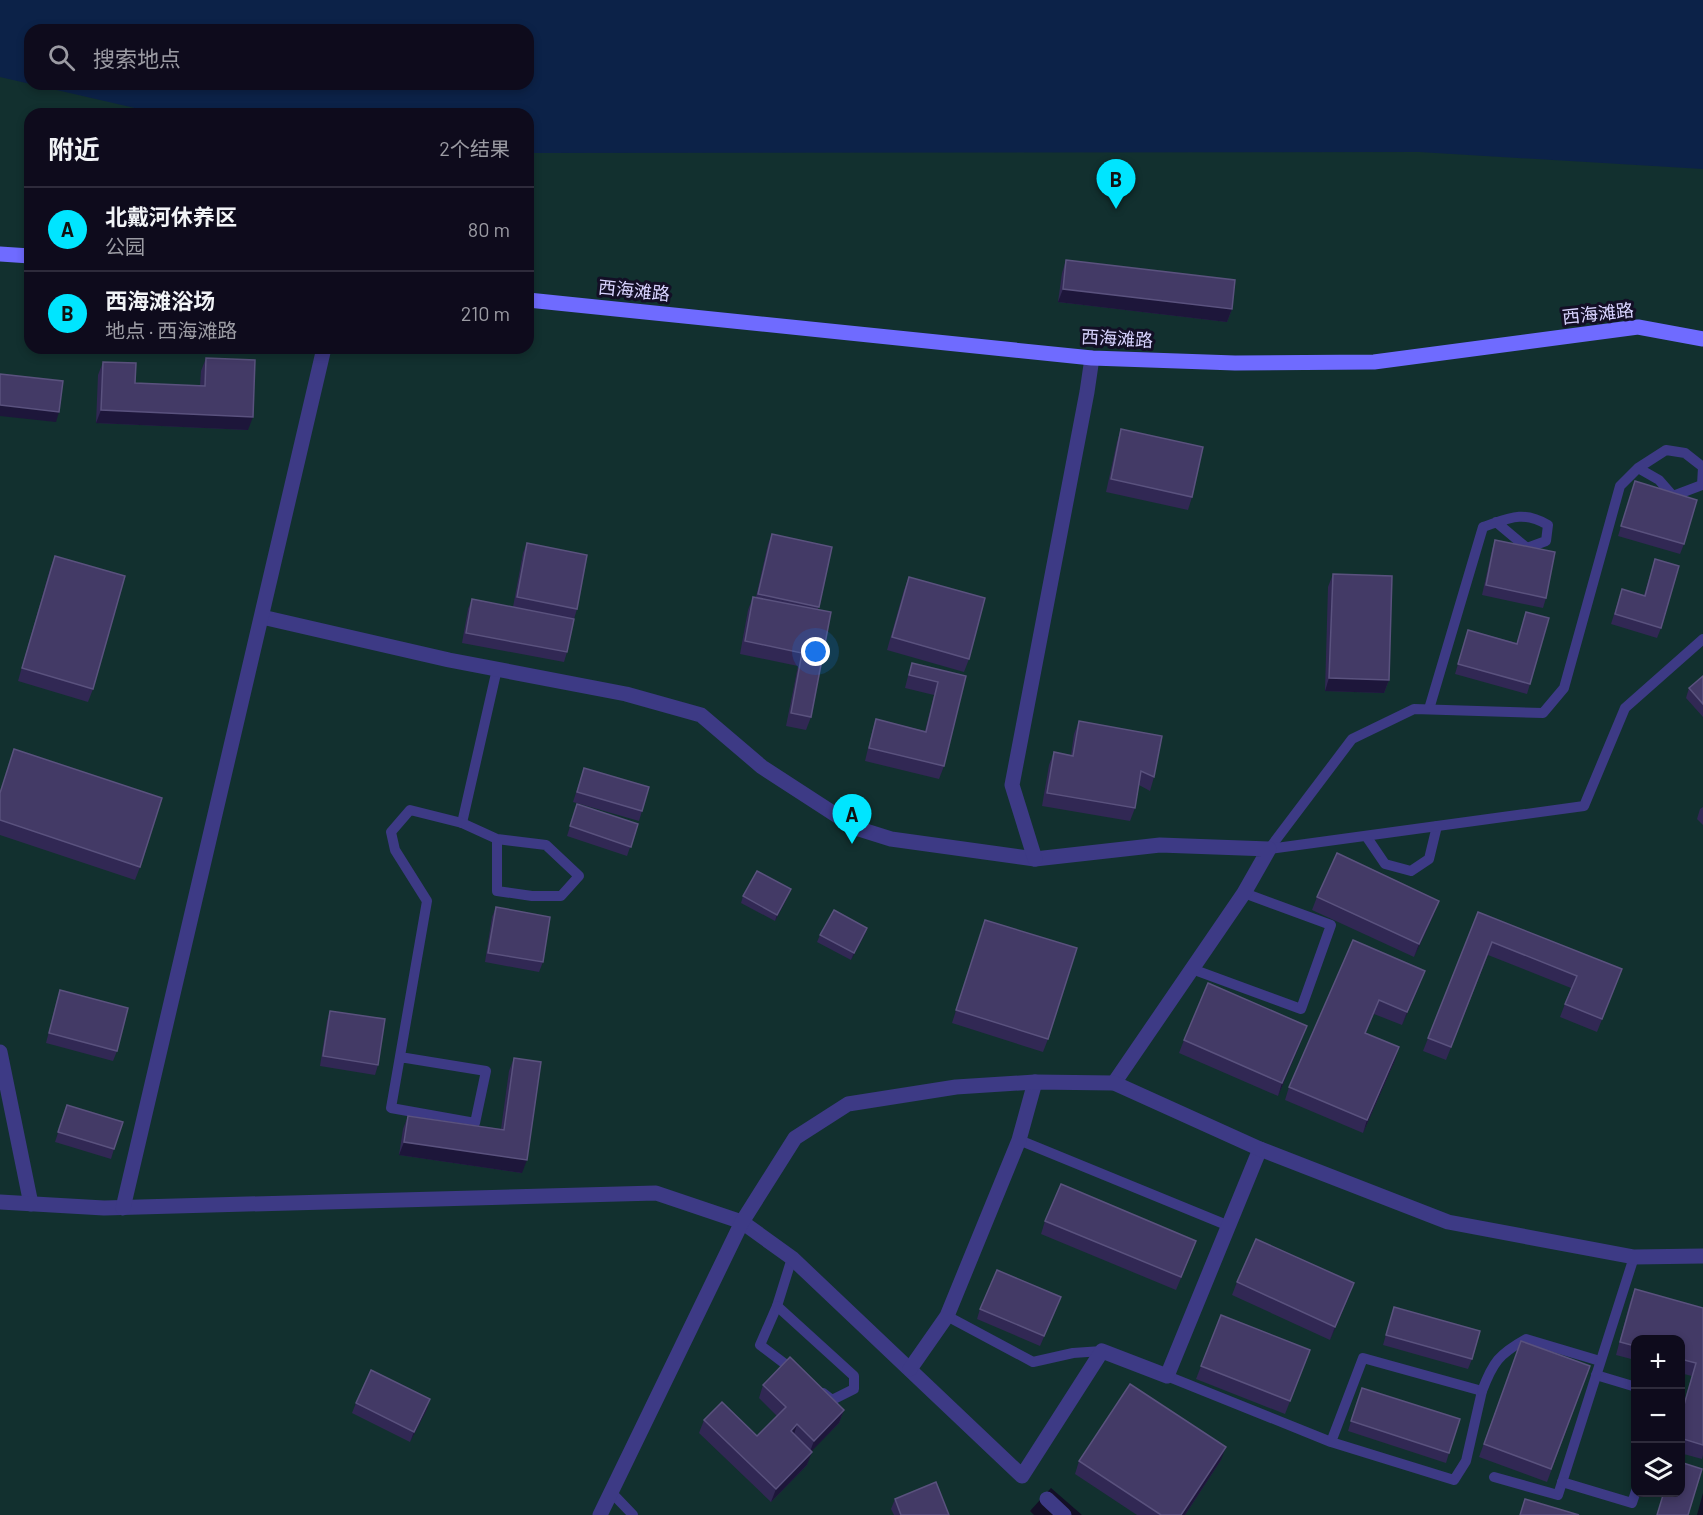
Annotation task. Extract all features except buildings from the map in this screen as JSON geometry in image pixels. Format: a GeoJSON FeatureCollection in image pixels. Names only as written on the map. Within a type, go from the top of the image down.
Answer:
{"type":"FeatureCollection","features":[{"type":"Feature","properties":{"kind":"main road"},"geometry":{"type":"LineString","coordinates":[[0,254],[24,256]]}},
{"type":"Feature","properties":{"kind":"main road","name":"西海滩路"},"geometry":{"type":"LineString","coordinates":[[534,301],[1092,358],[1235,363],[1374,362],[1638,327],[1703,339]]}},
{"type":"Feature","properties":{"kind":"street"},"geometry":{"type":"LineString","coordinates":[[123,1208],[323,354]]}},
{"type":"Feature","properties":{"kind":"street"},"geometry":{"type":"LineString","coordinates":[[1035,859],[1012,784],[1088,392],[1092,358]]}},
{"type":"Feature","properties":{"kind":"street"},"geometry":{"type":"LineString","coordinates":[[262,617],[448,660],[626,694],[701,714],[762,767],[856,828],[891,839],[1035,859],[1160,845],[1269,849],[1244,892],[1114,1083]]}},
{"type":"Feature","properties":{"kind":"street"},"geometry":{"type":"LineString","coordinates":[[0,1052],[31,1204]]}},
{"type":"Feature","properties":{"kind":"street"},"geometry":{"type":"LineString","coordinates":[[910,1369],[947,1316],[1019,1140],[1035,1082]]}},
{"type":"Feature","properties":{"kind":"street"},"geometry":{"type":"LineString","coordinates":[[600,1515],[742,1222],[795,1138],[848,1104],[956,1087],[1035,1082],[1114,1083],[1260,1149],[1448,1222],[1634,1257],[1703,1256]]}},
{"type":"Feature","properties":{"kind":"street"},"geometry":{"type":"LineString","coordinates":[[0,1202],[123,1208],[656,1193],[742,1222],[792,1258],[1022,1476],[1102,1351],[1167,1376],[1260,1149]]}},
{"type":"Feature","properties":{"kind":"street"},"geometry":{"type":"LineString","coordinates":[[1047,1499],[1064,1515]]}},
{"type":"Feature","properties":{"kind":"lane"},"geometry":{"type":"LineString","coordinates":[[1269,849],[1352,739],[1414,708],[1543,713],[1564,688],[1620,486],[1638,468],[1666,450],[1685,453],[1703,467],[1702,485],[1673,496],[1659,480],[1638,468]]}},
{"type":"Feature","properties":{"kind":"lane"},"geometry":{"type":"LineString","coordinates":[[1429,709],[1483,527],[1496,522],[1513,517],[1535,518],[1548,525],[1546,541],[1527,548],[1496,522]]}},
{"type":"Feature","properties":{"kind":"lane"},"geometry":{"type":"LineString","coordinates":[[1269,849],[1584,806],[1625,708],[1703,639]]}},
{"type":"Feature","properties":{"kind":"lane"},"geometry":{"type":"LineString","coordinates":[[462,823],[497,669]]}},
{"type":"Feature","properties":{"kind":"lane"},"geometry":{"type":"LineString","coordinates":[[400,1057],[486,1071],[475,1123],[391,1108],[427,901],[395,850],[391,832],[410,810],[462,823],[497,839],[546,845],[579,876],[561,896],[532,896],[497,891],[497,839]]}},
{"type":"Feature","properties":{"kind":"lane"},"geometry":{"type":"LineString","coordinates":[[1366,836],[1385,864],[1411,871],[1429,859],[1437,826]]}},
{"type":"Feature","properties":{"kind":"lane"},"geometry":{"type":"LineString","coordinates":[[1192,969],[1300,1009],[1331,925],[1244,892]]}},
{"type":"Feature","properties":{"kind":"lane"},"geometry":{"type":"LineString","coordinates":[[1019,1140],[1228,1226]]}},
{"type":"Feature","properties":{"kind":"lane"},"geometry":{"type":"LineString","coordinates":[[1494,1478],[1558,1495],[1634,1257]]}},
{"type":"Feature","properties":{"kind":"lane"},"geometry":{"type":"LineString","coordinates":[[777,1306],[854,1376],[854,1389],[832,1400],[760,1345],[777,1306],[792,1258]]}},
{"type":"Feature","properties":{"kind":"lane"},"geometry":{"type":"LineString","coordinates":[[947,1316],[1033,1362],[1073,1353],[1102,1351]]}},
{"type":"Feature","properties":{"kind":"lane"},"geometry":{"type":"LineString","coordinates":[[1167,1376],[1331,1442],[1454,1480],[1466,1461],[1482,1391],[1490,1370],[1505,1352],[1527,1339],[1600,1361]]}},
{"type":"Feature","properties":{"kind":"lane"},"geometry":{"type":"LineString","coordinates":[[1331,1442],[1363,1358],[1482,1391]]}},
{"type":"Feature","properties":{"kind":"lane"},"geometry":{"type":"LineString","coordinates":[[1596,1375],[1631,1386]]}},
{"type":"Feature","properties":{"kind":"lane"},"geometry":{"type":"LineString","coordinates":[[1562,1482],[1632,1503],[1634,1497]]}},
{"type":"Feature","properties":{"kind":"lane"},"geometry":{"type":"LineString","coordinates":[[611,1492],[633,1515]]}},
{"type":"Feature","properties":{"kind":"green space"},"geometry":{"type":"Polygon","coordinates":[[[0,0],[1703,0],[1703,1493],[1697,1515],[1082,1515],[1051,1488],[1030,1511],[1034,1515],[0,1515],[0,0]]]}},
{"type":"Feature","properties":{"kind":"water"},"geometry":{"type":"Polygon","coordinates":[[[0,0],[1703,0],[1703,169],[1419,152],[534,153],[534,108],[135,108],[56,90],[534,90],[534,24],[24,24],[24,83],[0,77],[0,0]]]}},
{"type":"Feature","properties":{"kind":"place","name":"西海滩浴场"},"geometry":{"type":"Point","coordinates":[1116,209]}},
{"type":"Feature","properties":{"kind":"place","name":"北戴河休养区"},"geometry":{"type":"Point","coordinates":[852,844]}}]}
